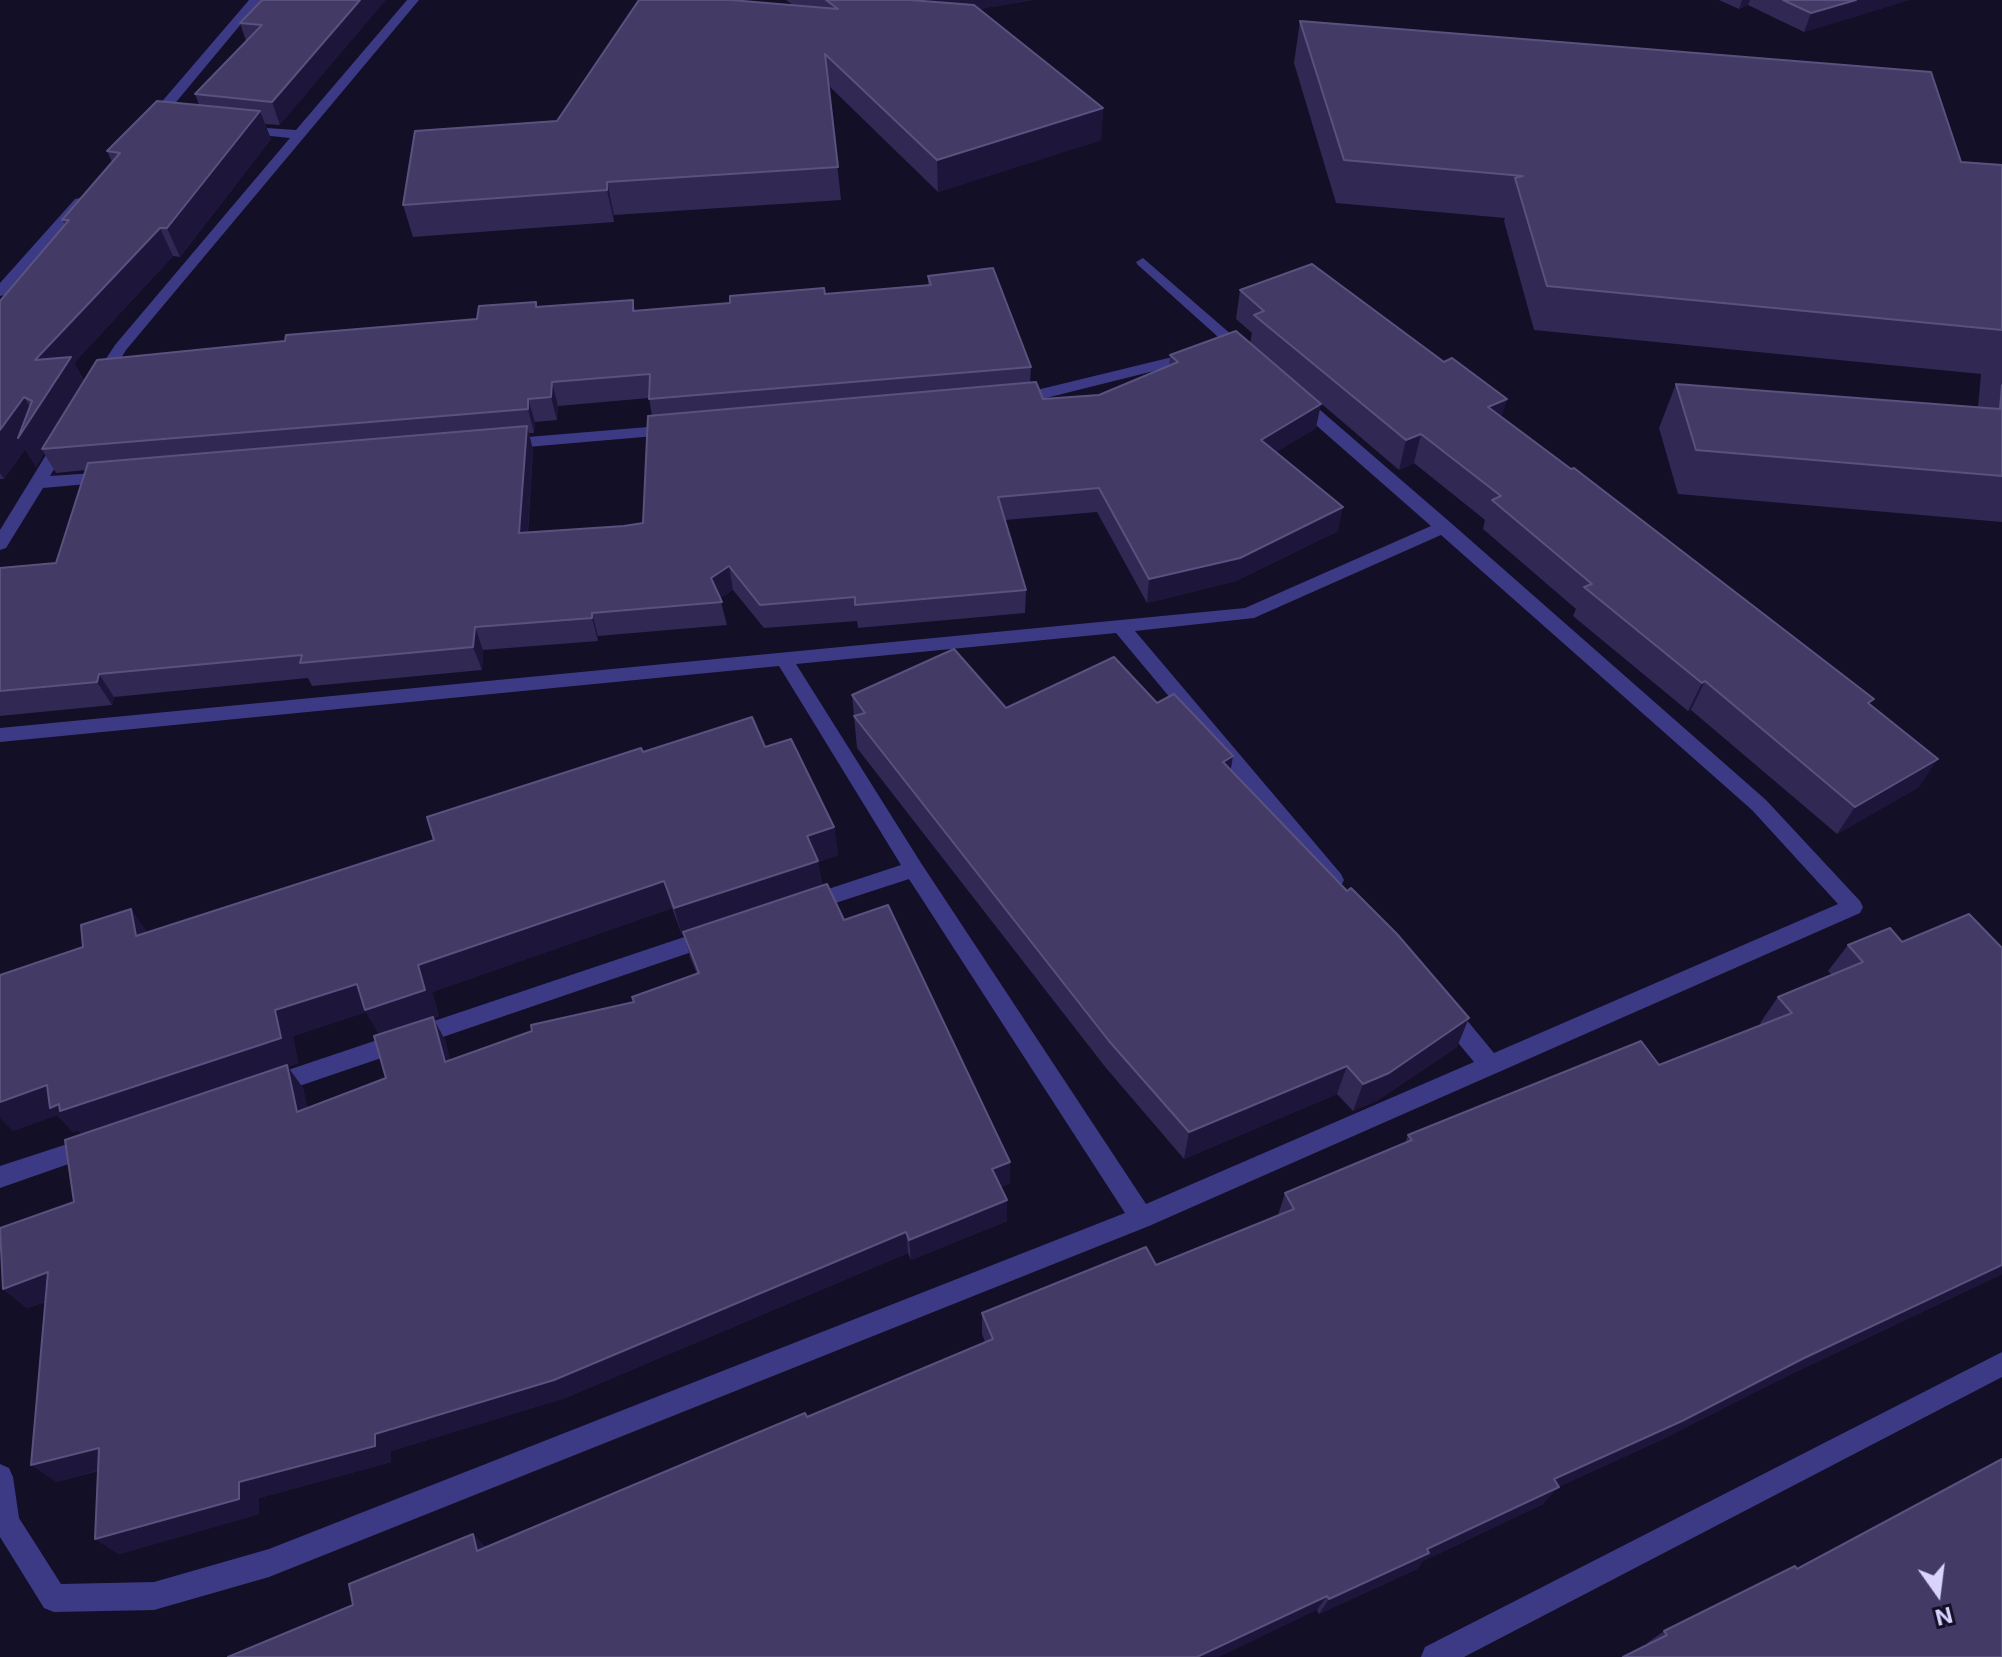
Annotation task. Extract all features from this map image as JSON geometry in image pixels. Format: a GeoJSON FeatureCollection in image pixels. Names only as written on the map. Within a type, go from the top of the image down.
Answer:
{"type":"FeatureCollection","features":[{"type":"Feature","properties":{"kind":"street"},"geometry":{"type":"LineString","coordinates":[[144,131],[162,120],[255,0]]}},
{"type":"Feature","properties":{"kind":"street"},"geometry":{"type":"LineString","coordinates":[[95,389],[120,348],[413,0]]}},
{"type":"Feature","properties":{"kind":"street"},"geometry":{"type":"LineString","coordinates":[[228,127],[301,135]]}},
{"type":"Feature","properties":{"kind":"street"},"geometry":{"type":"LineString","coordinates":[[0,292],[93,188]]}},
{"type":"Feature","properties":{"kind":"street"},"geometry":{"type":"LineString","coordinates":[[1143,262],[1220,350],[1259,366]]}},
{"type":"Feature","properties":{"kind":"street"},"geometry":{"type":"LineString","coordinates":[[995,403],[1027,400],[1220,350]]}},
{"type":"Feature","properties":{"kind":"street"},"geometry":{"type":"LineString","coordinates":[[0,1477],[6,1522],[54,1598],[154,1596],[269,1563],[1141,1218],[1853,907],[1759,805],[1282,386]]}},
{"type":"Feature","properties":{"kind":"street"},"geometry":{"type":"LineString","coordinates":[[493,445],[697,428]]}},
{"type":"Feature","properties":{"kind":"street"},"geometry":{"type":"LineString","coordinates":[[0,544],[70,429]]}},
{"type":"Feature","properties":{"kind":"street"},"geometry":{"type":"LineString","coordinates":[[37,483],[131,475]]}},
{"type":"Feature","properties":{"kind":"street"},"geometry":{"type":"LineString","coordinates":[[0,735],[1248,614],[1445,527]]}},
{"type":"Feature","properties":{"kind":"street"},"geometry":{"type":"LineString","coordinates":[[1120,626],[1346,894]]}},
{"type":"Feature","properties":{"kind":"street"},"geometry":{"type":"LineString","coordinates":[[783,658],[914,869],[1141,1218]]}},
{"type":"Feature","properties":{"kind":"street"},"geometry":{"type":"LineString","coordinates":[[794,909],[914,869]]}},
{"type":"Feature","properties":{"kind":"street"},"geometry":{"type":"LineString","coordinates":[[255,1091],[735,929]]}},
{"type":"Feature","properties":{"kind":"street"},"geometry":{"type":"LineString","coordinates":[[1439,1004],[1490,1065]]}},
{"type":"Feature","properties":{"kind":"street"},"geometry":{"type":"LineString","coordinates":[[0,1177],[120,1137]]}},
{"type":"Feature","properties":{"kind":"street"},"geometry":{"type":"LineString","coordinates":[[1435,1657],[2002,1364]]}},
{"type":"Feature","properties":{"kind":"building"},"geometry":{"type":"Polygon","coordinates":[[[262,0],[360,0],[272,102],[195,94],[262,25],[240,23],[262,0]]]}},
{"type":"Feature","properties":{"kind":"building"},"geometry":{"type":"Polygon","coordinates":[[[639,0],[731,0],[838,9],[826,0],[910,0],[974,5],[1103,108],[937,160],[825,54],[838,167],[607,182],[607,190],[403,205],[415,131],[557,121],[639,0]]]}},
{"type":"Feature","properties":{"kind":"building"},"geometry":{"type":"Polygon","coordinates":[[[1783,0],[1856,0],[1811,13],[1783,0]]]}},
{"type":"Feature","properties":{"kind":"building"},"geometry":{"type":"Polygon","coordinates":[[[1300,21],[1931,72],[1961,162],[2002,165],[2002,330],[1547,286],[1515,178],[1523,176],[1344,160],[1300,21]]]}},
{"type":"Feature","properties":{"kind":"building"},"geometry":{"type":"Polygon","coordinates":[[[157,101],[260,111],[167,228],[160,228],[35,360],[71,357],[18,438],[32,401],[24,397],[0,430],[0,301],[69,220],[62,220],[120,153],[107,151],[157,101]]]}},
{"type":"Feature","properties":{"kind":"building"},"geometry":{"type":"Polygon","coordinates":[[[1312,264],[1444,362],[1452,358],[1507,399],[1488,407],[1571,469],[1574,468],[1874,699],[1868,703],[1938,759],[1855,807],[1705,681],[1702,683],[1584,587],[1592,584],[1492,500],[1501,496],[1421,434],[1406,440],[1254,315],[1264,311],[1240,290],[1312,264]]]}},
{"type":"Feature","properties":{"kind":"building"},"geometry":{"type":"Polygon","coordinates":[[[993,268],[1031,367],[649,399],[650,374],[552,382],[551,397],[528,399],[528,409],[42,449],[97,360],[285,341],[286,335],[477,319],[479,306],[536,302],[536,307],[633,300],[633,311],[730,303],[730,296],[824,288],[825,294],[931,285],[928,276],[993,268]]]}},
{"type":"Feature","properties":{"kind":"building"},"geometry":{"type":"Polygon","coordinates":[[[1236,331],[1321,404],[1261,440],[1343,507],[1240,558],[1149,579],[1099,488],[998,497],[1026,590],[855,605],[855,597],[760,605],[729,566],[711,578],[722,602],[592,613],[592,618],[475,627],[473,647],[300,663],[302,655],[99,674],[97,682],[0,691],[0,568],[56,563],[88,463],[527,426],[519,533],[624,526],[643,523],[648,416],[1036,382],[1043,399],[1099,395],[1178,362],[1170,355],[1236,331]]]}},
{"type":"Feature","properties":{"kind":"building"},"geometry":{"type":"Polygon","coordinates":[[[1676,384],[2000,409],[2002,385],[2002,476],[1696,450],[1676,384]]]}},
{"type":"Feature","properties":{"kind":"building"},"geometry":{"type":"Polygon","coordinates":[[[954,649],[1006,708],[1114,657],[1157,703],[1174,694],[1233,756],[1223,762],[1347,891],[1351,888],[1397,934],[1469,1018],[1389,1073],[1363,1084],[1347,1066],[1189,1132],[1109,1041],[854,716],[865,713],[852,695],[954,649]]]}},
{"type":"Feature","properties":{"kind":"building"},"geometry":{"type":"Polygon","coordinates":[[[752,717],[765,747],[791,739],[834,827],[807,836],[818,861],[674,908],[664,881],[418,965],[425,990],[365,1010],[357,984],[275,1010],[281,1038],[60,1111],[59,1104],[50,1108],[47,1085],[0,1102],[0,975],[83,947],[81,925],[131,909],[136,936],[434,840],[427,817],[641,748],[643,752],[752,717]]]}},
{"type":"Feature","properties":{"kind":"building"},"geometry":{"type":"Polygon","coordinates":[[[827,884],[844,920],[888,905],[1010,1162],[992,1169],[1007,1200],[909,1240],[906,1232],[554,1380],[375,1434],[375,1446],[239,1482],[239,1499],[95,1539],[99,1448],[31,1465],[48,1272],[3,1289],[0,1228],[74,1202],[65,1140],[287,1065],[297,1112],[386,1078],[374,1036],[433,1017],[445,1062],[532,1031],[531,1025],[634,1002],[632,997],[699,973],[683,932],[827,884]]]}},
{"type":"Feature","properties":{"kind":"building"},"geometry":{"type":"Polygon","coordinates":[[[1969,914],[2002,948],[2002,1265],[1804,1358],[1682,1421],[1554,1479],[1559,1487],[1427,1549],[1429,1553],[1329,1599],[1327,1596],[1197,1657],[228,1657],[353,1605],[349,1584],[473,1534],[477,1551],[805,1413],[807,1417],[993,1339],[982,1313],[1146,1247],[1156,1265],[1294,1209],[1285,1193],[1412,1140],[1408,1135],[1641,1041],[1659,1065],[1792,1013],[1778,997],[1863,962],[1848,945],[1890,928],[1902,942],[1969,914]]]}},
{"type":"Feature","properties":{"kind":"building"},"geometry":{"type":"Polygon","coordinates":[[[2002,1459],[2002,1657],[1623,1657],[1667,1635],[1664,1631],[1795,1566],[1797,1569],[2002,1459]]]}}]}
